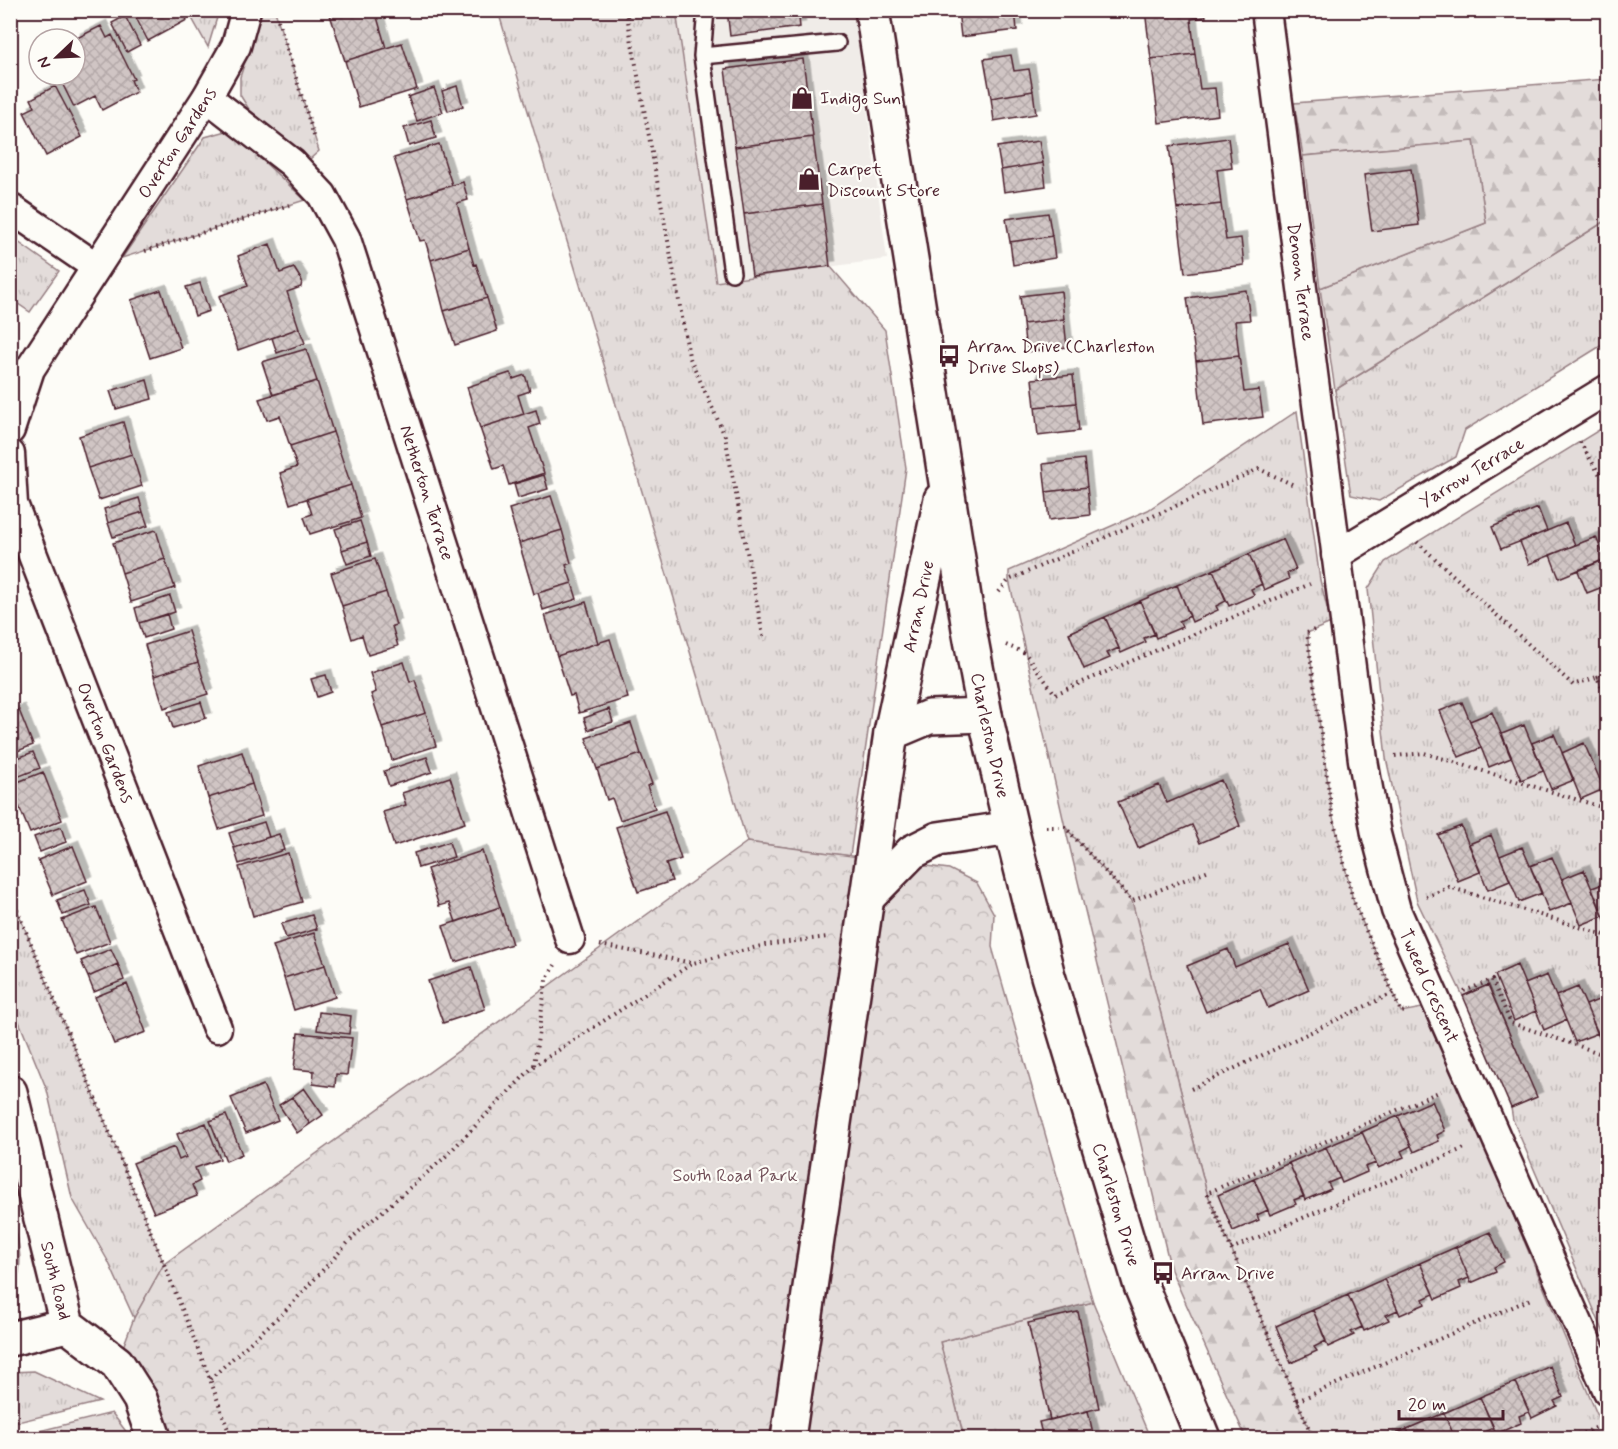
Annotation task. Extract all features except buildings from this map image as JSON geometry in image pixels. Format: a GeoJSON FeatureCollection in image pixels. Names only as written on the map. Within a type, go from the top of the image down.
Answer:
{"type":"FeatureCollection","features":[{"type":"Feature","properties":{"kind":"street","name":"Overton Gardens"},"geometry":{"type":"LineString","coordinates":[[10,430],[30,369],[207,97],[236,46],[246,10]]}},
{"type":"Feature","properties":{"kind":"street","name":"Charleston Drive"},"geometry":{"type":"LineString","coordinates":[[872,10],[969,629],[985,715],[1011,828],[1048,976],[1141,1286],[1203,1438]]}},
{"type":"Feature","properties":{"kind":"street","name":"Denoon Terrace"},"geometry":{"type":"LineString","coordinates":[[1266,10],[1336,555]]}},
{"type":"Feature","properties":{"kind":"street","name":"Netherton Terrace"},"geometry":{"type":"LineString","coordinates":[[207,97],[292,163],[322,195],[346,239],[570,939]]}},
{"type":"Feature","properties":{"kind":"street"},"geometry":{"type":"LineString","coordinates":[[10,208],[95,266]]}},
{"type":"Feature","properties":{"kind":"street","name":"Yarrow Terrace"},"geometry":{"type":"LineString","coordinates":[[1336,555],[1608,389]]}},
{"type":"Feature","properties":{"kind":"street","name":"Overton Gardens"},"geometry":{"type":"LineString","coordinates":[[10,454],[13,504],[217,1028]]}},
{"type":"Feature","properties":{"kind":"street","name":"Arran Drive"},"geometry":{"type":"LineString","coordinates":[[788,1438],[891,733],[945,481]]}},
{"type":"Feature","properties":{"kind":"street","name":"Tweed Crescent"},"geometry":{"type":"LineString","coordinates":[[1336,555],[1363,760],[1376,834],[1396,910],[1608,1391]]}},
{"type":"Feature","properties":{"kind":"street"},"geometry":{"type":"LineString","coordinates":[[891,733],[929,717],[985,715]]}},
{"type":"Feature","properties":{"kind":"street"},"geometry":{"type":"LineString","coordinates":[[867,898],[912,852],[929,843],[938,839],[1011,828]]}},
{"type":"Feature","properties":{"kind":"street","name":"South Road"},"geometry":{"type":"LineString","coordinates":[[10,1092],[67,1325],[117,1363],[140,1399],[154,1438]]}},
{"type":"Feature","properties":{"kind":"street"},"geometry":{"type":"LineString","coordinates":[[10,1339],[67,1325]]}},
{"type":"Feature","properties":{"kind":"lane"},"geometry":{"type":"LineString","coordinates":[[706,10],[702,56],[732,273]]}},
{"type":"Feature","properties":{"kind":"lane"},"geometry":{"type":"LineString","coordinates":[[702,56],[837,43]]}},
{"type":"Feature","properties":{"kind":"path"},"geometry":{"type":"LineString","coordinates":[[626,10],[689,356],[725,436],[764,641]]}},
{"type":"Feature","properties":{"kind":"path"},"geometry":{"type":"LineString","coordinates":[[1564,414],[1600,475],[1608,479]]}},
{"type":"Feature","properties":{"kind":"path"},"geometry":{"type":"LineString","coordinates":[[1328,500],[1259,469],[1009,580],[969,629],[1025,653],[1055,694],[1320,580],[1336,555]]}},
{"type":"Feature","properties":{"kind":"path"},"geometry":{"type":"LineString","coordinates":[[1394,521],[1573,685],[1608,672]]}},
{"type":"Feature","properties":{"kind":"path"},"geometry":{"type":"LineString","coordinates":[[1597,677],[1608,702]]}},
{"type":"Feature","properties":{"kind":"path"},"geometry":{"type":"LineString","coordinates":[[1424,753],[1608,809]]}},
{"type":"Feature","properties":{"kind":"path"},"geometry":{"type":"LineString","coordinates":[[1011,828],[1065,827],[1132,902],[1209,870]]}},
{"type":"Feature","properties":{"kind":"path"},"geometry":{"type":"LineString","coordinates":[[1449,887],[1608,936]]}},
{"type":"Feature","properties":{"kind":"path"},"geometry":{"type":"LineString","coordinates":[[10,893],[210,1379],[231,1438]]}},
{"type":"Feature","properties":{"kind":"path"},"geometry":{"type":"LineString","coordinates":[[210,1379],[287,1309],[356,1235],[443,1159],[534,1066],[693,963],[765,945],[831,936]]}},
{"type":"Feature","properties":{"kind":"path"},"geometry":{"type":"LineString","coordinates":[[570,939],[693,963]]}},
{"type":"Feature","properties":{"kind":"path"},"geometry":{"type":"LineString","coordinates":[[534,1066],[546,980]]}},
{"type":"Feature","properties":{"kind":"path"},"geometry":{"type":"LineString","coordinates":[[1492,980],[1511,1023],[1608,1056]]}},
{"type":"Feature","properties":{"kind":"path"},"geometry":{"type":"LineString","coordinates":[[1191,1089],[1393,993]]}},
{"type":"Feature","properties":{"kind":"path"},"geometry":{"type":"LineString","coordinates":[[1313,1438],[1207,1193],[1470,1078]]}},
{"type":"Feature","properties":{"kind":"path"},"geometry":{"type":"LineString","coordinates":[[1231,1249],[1495,1136]]}},
{"type":"Feature","properties":{"kind":"path"},"geometry":{"type":"LineString","coordinates":[[1297,1401],[1562,1285]]}},
{"type":"Feature","properties":{"kind":"path"},"geometry":{"type":"LineString","coordinates":[[10,1423],[19,1438]]}},
{"type":"Feature","properties":{"kind":"path"},"geometry":{"type":"LineString","coordinates":[[1572,1438],[1608,1423]]}},
{"type":"Feature","properties":{"kind":"shaded area"},"geometry":{"type":"Polygon","coordinates":[[[676,11],[854,11],[887,259],[716,282],[676,11]]]}},
{"type":"Feature","properties":{"kind":"green space"},"geometry":{"type":"Polygon","coordinates":[[[188,11],[219,11],[208,47],[188,11]]]}},
{"type":"Feature","properties":{"kind":"green space"},"geometry":{"type":"Polygon","coordinates":[[[262,11],[275,11],[319,151],[310,159],[250,111],[240,95],[240,77],[262,11]]]}},
{"type":"Feature","properties":{"kind":"green space"},"geometry":{"type":"Polygon","coordinates":[[[498,11],[676,11],[716,282],[830,266],[885,330],[906,468],[850,856],[747,842],[498,11]]]}},
{"type":"Feature","properties":{"kind":"green space"},"geometry":{"type":"Polygon","coordinates":[[[1607,79],[1607,220],[1335,390],[1320,288],[1486,223],[1474,141],[1303,156],[1294,103],[1607,79]]]}},
{"type":"Feature","properties":{"kind":"green space"},"geometry":{"type":"Polygon","coordinates":[[[230,130],[305,200],[122,258],[205,137],[230,130]]]}},
{"type":"Feature","properties":{"kind":"green space"},"geometry":{"type":"Polygon","coordinates":[[[1474,141],[1486,223],[1320,288],[1303,156],[1474,141]]]}},
{"type":"Feature","properties":{"kind":"green space"},"geometry":{"type":"Polygon","coordinates":[[[1607,220],[1607,342],[1465,430],[1456,457],[1379,501],[1351,495],[1335,390],[1607,220]]]}},
{"type":"Feature","properties":{"kind":"green space"},"geometry":{"type":"Polygon","coordinates":[[[11,237],[59,271],[30,312],[11,299],[11,237]]]}},
{"type":"Feature","properties":{"kind":"green space"},"geometry":{"type":"Polygon","coordinates":[[[1297,411],[1320,580],[1331,623],[1307,633],[1332,813],[1353,900],[1401,1012],[1422,1008],[1482,1141],[1607,1438],[1313,1438],[1207,1193],[1132,902],[1065,827],[1009,580],[1009,571],[1148,510],[1297,411]]]}},
{"type":"Feature","properties":{"kind":"green space"},"geometry":{"type":"Polygon","coordinates":[[[1607,425],[1608,672],[1597,677],[1608,702],[1608,1332],[1604,1333],[1513,1120],[1511,1108],[1536,1097],[1489,985],[1463,996],[1417,901],[1386,758],[1368,589],[1385,562],[1607,425]]]}},
{"type":"Feature","properties":{"kind":"green space"},"geometry":{"type":"Polygon","coordinates":[[[1065,827],[1132,901],[1207,1193],[1313,1438],[1246,1438],[1171,1270],[1065,827]]]}},
{"type":"Feature","properties":{"kind":"green space","name":"South Road Park"},"geometry":{"type":"Polygon","coordinates":[[[747,842],[949,869],[977,883],[994,914],[992,947],[1093,1302],[940,1342],[964,1438],[154,1438],[117,1363],[134,1318],[164,1264],[747,842]]]}},
{"type":"Feature","properties":{"kind":"green space"},"geometry":{"type":"Polygon","coordinates":[[[10,893],[164,1264],[134,1318],[108,1261],[72,1198],[47,1090],[11,1002],[10,893]]]}},
{"type":"Feature","properties":{"kind":"green space"},"geometry":{"type":"Polygon","coordinates":[[[11,1206],[20,1261],[16,1282],[11,1291],[11,1206]]]}},
{"type":"Feature","properties":{"kind":"green space"},"geometry":{"type":"Polygon","coordinates":[[[1093,1302],[1150,1438],[964,1438],[940,1342],[1093,1302]]]}},
{"type":"Feature","properties":{"kind":"green space"},"geometry":{"type":"Polygon","coordinates":[[[34,1371],[100,1402],[18,1422],[11,1407],[11,1372],[34,1371]]]}},
{"type":"Feature","properties":{"kind":"green space"},"geometry":{"type":"Polygon","coordinates":[[[112,1413],[131,1438],[25,1438],[23,1435],[112,1413]]]}},
{"type":"Feature","properties":{"kind":"place","name":"Indigo Sun"},"geometry":{"type":"Point","coordinates":[802,98]}},
{"type":"Feature","properties":{"kind":"place","name":"Carpet Discount Store"},"geometry":{"type":"Point","coordinates":[809,179]}},
{"type":"Feature","properties":{"kind":"place","name":"Arran Drive (Charleston Drive Shops)"},"geometry":{"type":"Point","coordinates":[949,356]}},
{"type":"Feature","properties":{"kind":"place","name":"Arran Drive"},"geometry":{"type":"Point","coordinates":[1163,1273]}}]}
